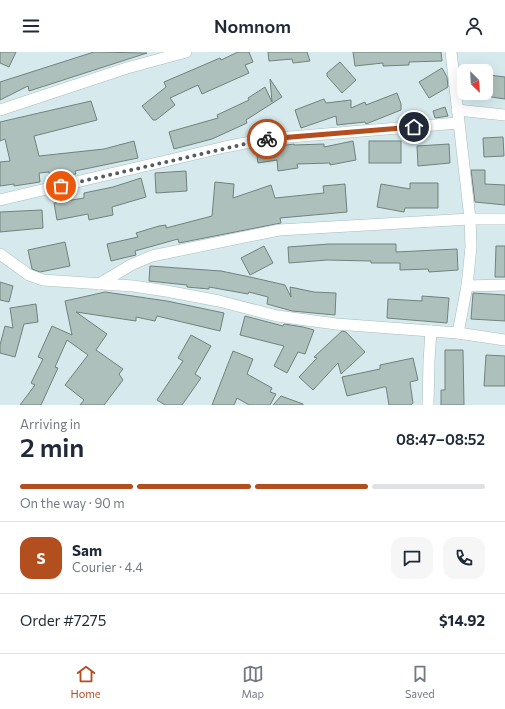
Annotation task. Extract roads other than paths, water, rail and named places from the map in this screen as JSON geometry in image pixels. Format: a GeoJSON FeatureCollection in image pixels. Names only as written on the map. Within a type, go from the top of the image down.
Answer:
{"type":"FeatureCollection","features":[{"type":"Feature","properties":{"kind":"street"},"geometry":{"type":"LineString","coordinates":[[0,110],[126,68],[186,52]]}},
{"type":"Feature","properties":{"kind":"street"},"geometry":{"type":"LineString","coordinates":[[451,52],[455,76],[458,123],[470,219],[471,247],[468,286],[458,333]]}},
{"type":"Feature","properties":{"kind":"street"},"geometry":{"type":"LineString","coordinates":[[457,110],[505,115]]}},
{"type":"Feature","properties":{"kind":"street"},"geometry":{"type":"LineString","coordinates":[[0,200],[225,147],[266,139],[458,123]]}},
{"type":"Feature","properties":{"kind":"street"},"geometry":{"type":"LineString","coordinates":[[99,284],[148,257],[279,230],[470,219],[505,219]]}},
{"type":"Feature","properties":{"kind":"street"},"geometry":{"type":"LineString","coordinates":[[0,254],[29,275],[43,280],[133,286],[219,301],[277,316],[336,324],[458,333],[505,340]]}},
{"type":"Feature","properties":{"kind":"street"},"geometry":{"type":"LineString","coordinates":[[468,286],[505,285]]}},
{"type":"Feature","properties":{"kind":"street"},"geometry":{"type":"LineString","coordinates":[[428,405],[428,374],[432,331]]}}]}
